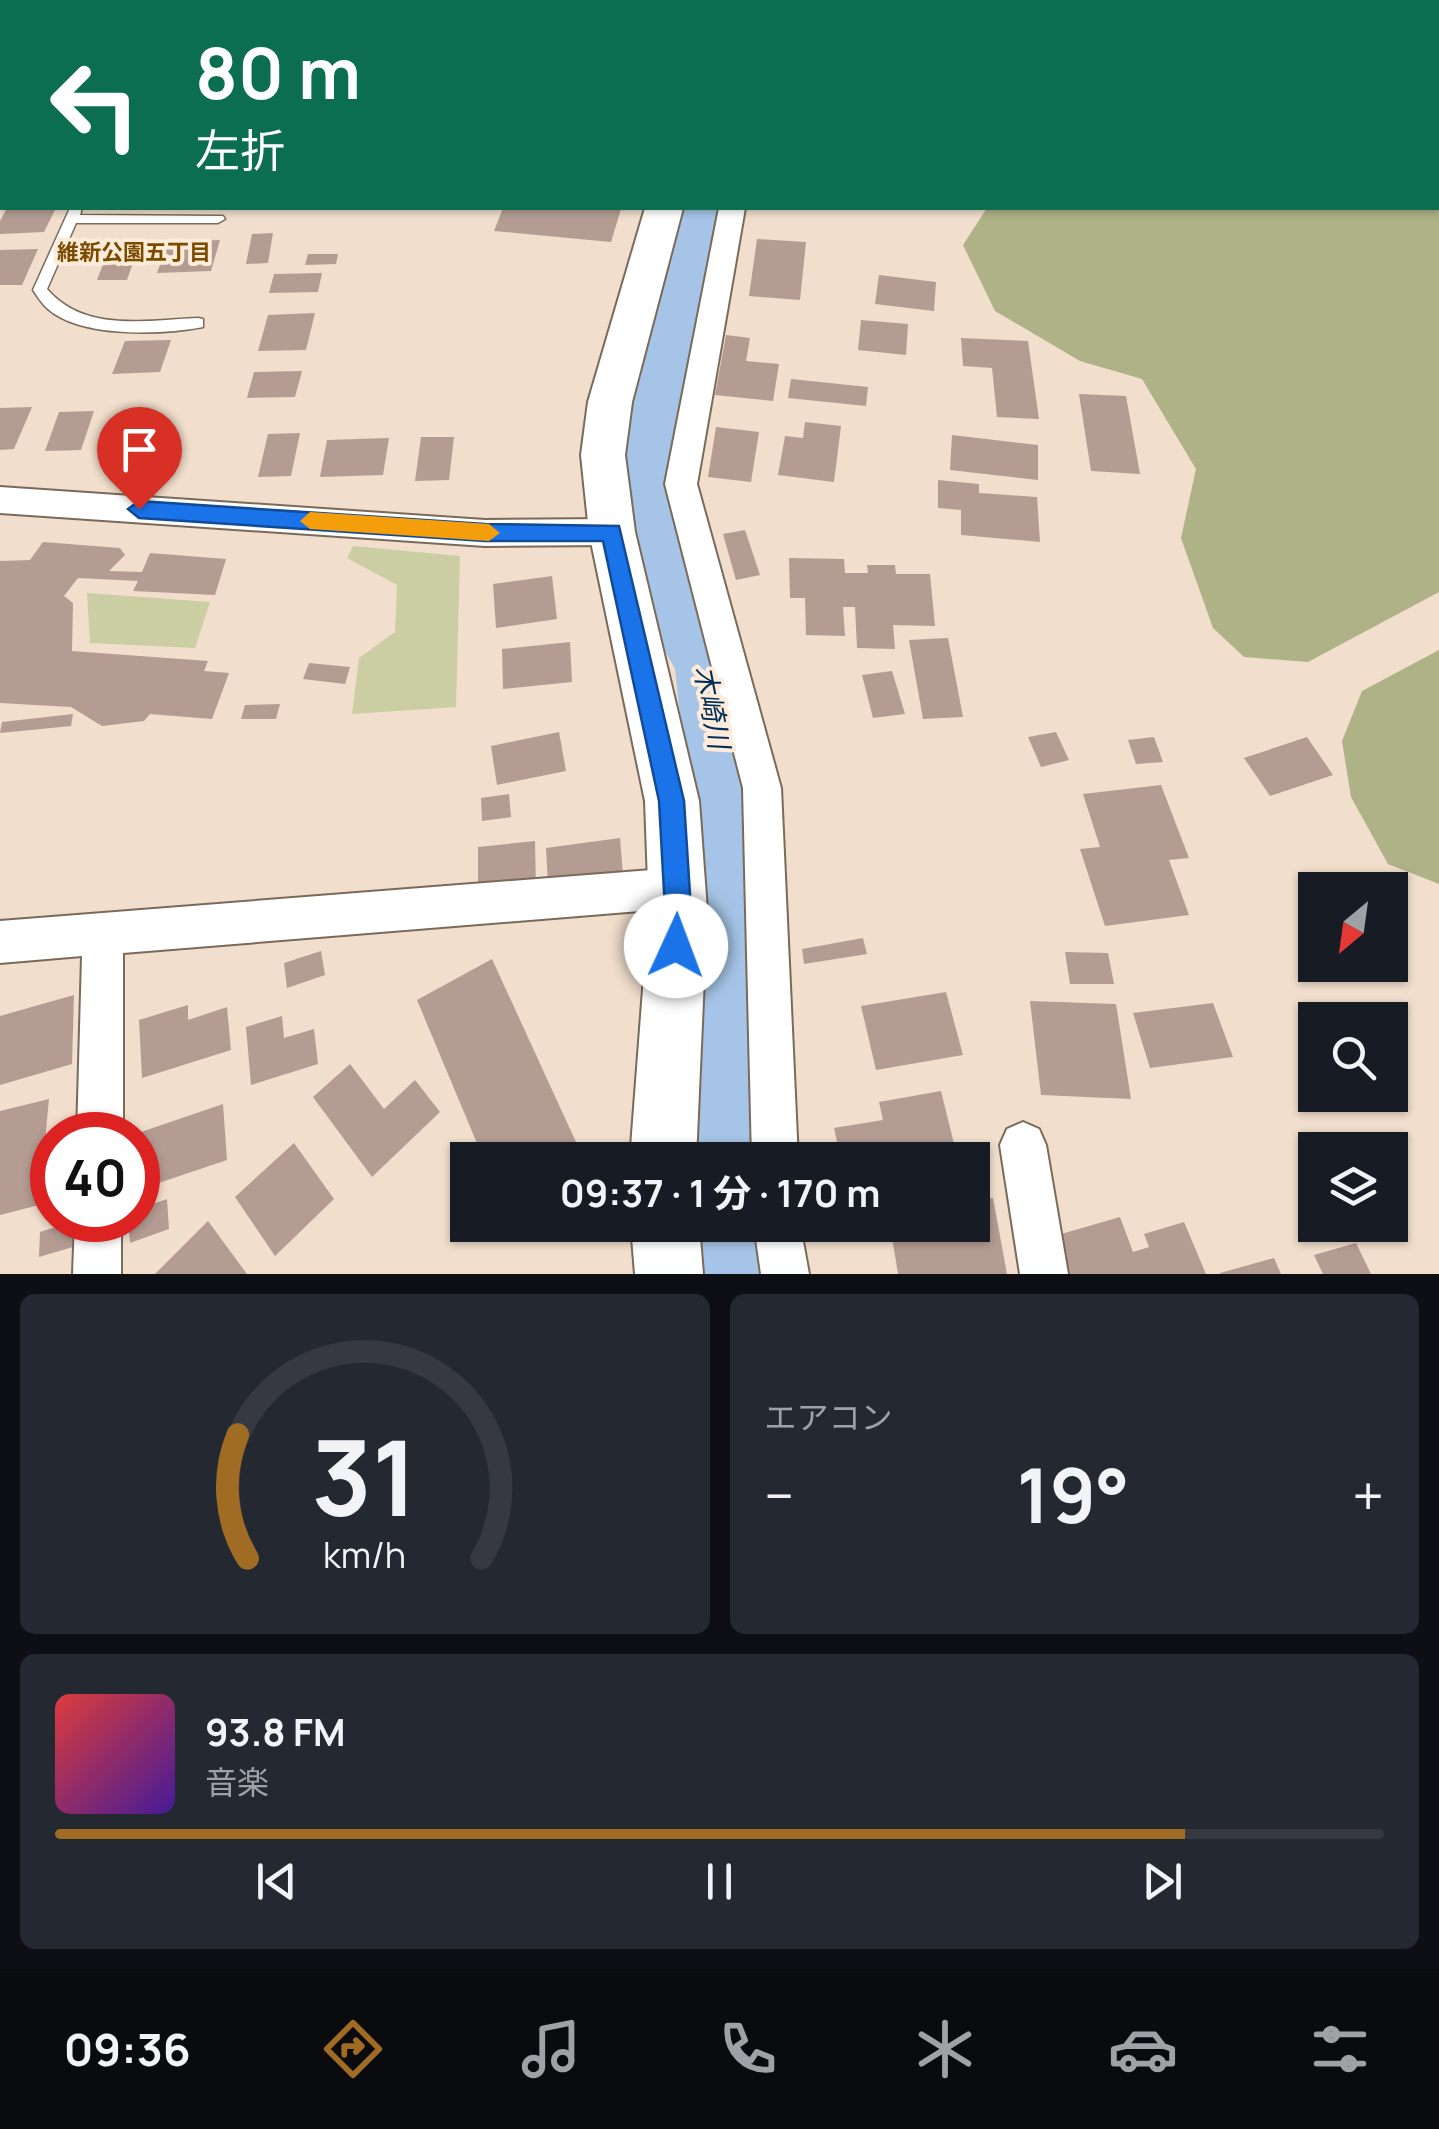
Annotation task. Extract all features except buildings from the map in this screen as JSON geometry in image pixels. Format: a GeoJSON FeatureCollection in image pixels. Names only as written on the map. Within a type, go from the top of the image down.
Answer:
{"type":"FeatureCollection","features":[{"type":"Feature","properties":{"kind":"street"},"geometry":{"type":"LineString","coordinates":[[663,210],[610,402],[603,455],[612,532],[672,801],[677,888],[664,1142]]}},
{"type":"Feature","properties":{"kind":"street"},"geometry":{"type":"LineString","coordinates":[[732,210],[680,484],[691,510],[712,607],[762,788],[775,1142]]}},
{"type":"Feature","properties":{"kind":"street"},"geometry":{"type":"LineString","coordinates":[[0,500],[485,532],[612,532]]}},
{"type":"Feature","properties":{"kind":"street"},"geometry":{"type":"LineString","coordinates":[[0,942],[677,888]]}},
{"type":"Feature","properties":{"kind":"street"},"geometry":{"type":"LineString","coordinates":[[100,1112],[103,934]]}},
{"type":"Feature","properties":{"kind":"street"},"geometry":{"type":"LineString","coordinates":[[1023,1145],[1044,1274]]}},
{"type":"Feature","properties":{"kind":"street"},"geometry":{"type":"LineString","coordinates":[[97,1274],[98,1242]]}},
{"type":"Feature","properties":{"kind":"street"},"geometry":{"type":"LineString","coordinates":[[667,1242],[670,1274]]}},
{"type":"Feature","properties":{"kind":"street"},"geometry":{"type":"LineString","coordinates":[[780,1242],[785,1274]]}},
{"type":"Feature","properties":{"kind":"lane"},"geometry":{"type":"LineString","coordinates":[[198,324],[90,324],[49,305],[40,290],[73,214],[218,219]]}},
{"type":"Feature","properties":{"kind":"green space"},"geometry":{"type":"Polygon","coordinates":[[[986,210],[1439,210],[1439,592],[1308,662],[1244,657],[1213,628],[1181,538],[1196,469],[1142,379],[1080,361],[995,311],[963,245],[986,210]]]}},
{"type":"Feature","properties":{"kind":"green space"},"geometry":{"type":"Polygon","coordinates":[[[353,546],[460,556],[456,707],[352,714],[359,658],[395,632],[397,585],[347,558],[353,546]]]}},
{"type":"Feature","properties":{"kind":"green space"},"geometry":{"type":"Polygon","coordinates":[[[87,593],[210,602],[195,648],[90,643],[87,593]]]}},
{"type":"Feature","properties":{"kind":"green space"},"geometry":{"type":"Polygon","coordinates":[[[1439,650],[1439,884],[1388,864],[1351,797],[1342,741],[1362,691],[1439,650]]]}},
{"type":"Feature","properties":{"kind":"waterway","name":"木崎川"},"geometry":{"type":"LineString","coordinates":[[703,210],[659,393],[651,481],[667,562],[686,626],[710,662],[737,871],[732,1013],[735,1142]]}},
{"type":"Feature","properties":{"kind":"waterway","name":"木崎川"},"geometry":{"type":"LineString","coordinates":[[745,1242],[750,1274]]}},
{"type":"Feature","properties":{"kind":"slow traffic"},"geometry":{"type":"LineString","coordinates":[[310,521],[489,533]]}},
{"type":"Feature","properties":{"kind":"district","name":"維新公園五丁目"},"geometry":{"type":"Point","coordinates":[134,252]}},
{"type":"Feature","properties":{"kind":"route"},"geometry":{"type":"LineString","coordinates":[[139,509],[485,532],[612,532],[672,801],[676,946]]}}]}
